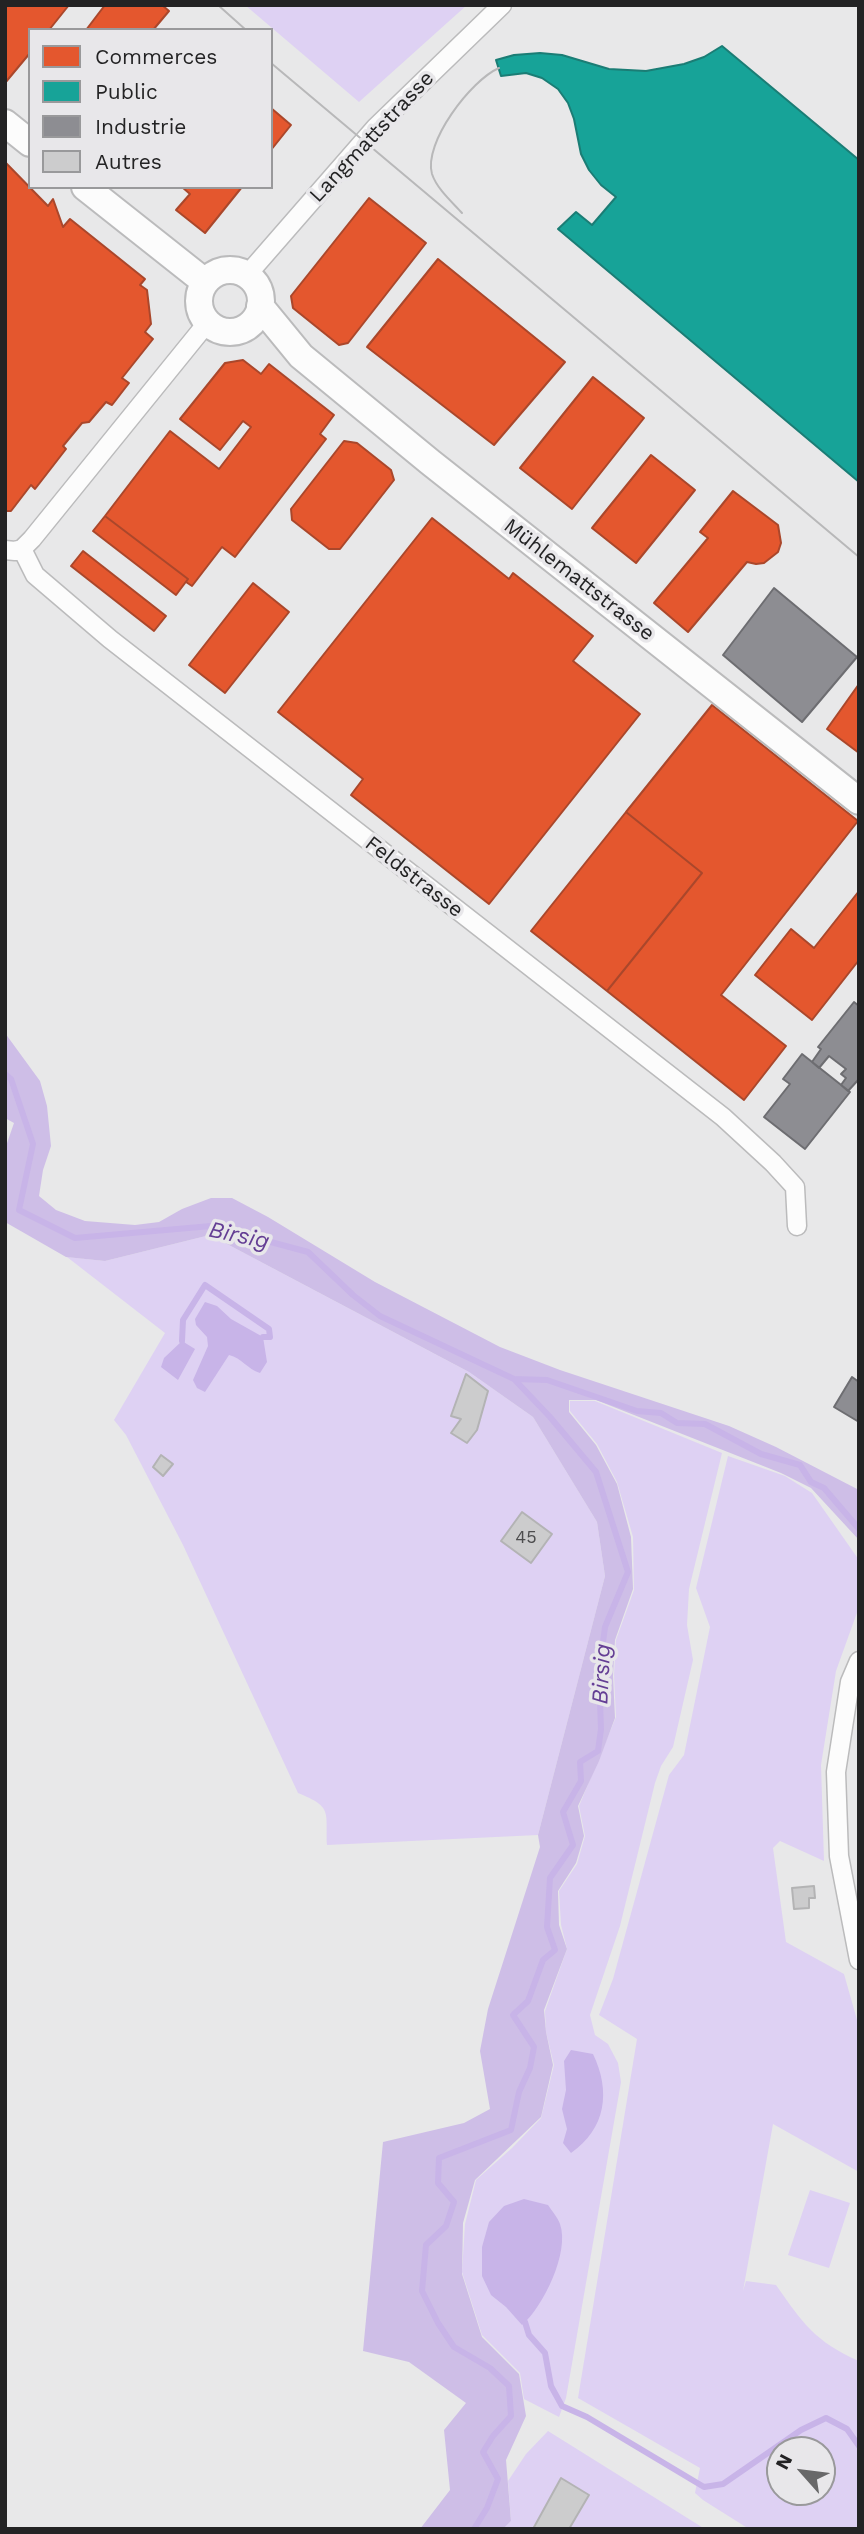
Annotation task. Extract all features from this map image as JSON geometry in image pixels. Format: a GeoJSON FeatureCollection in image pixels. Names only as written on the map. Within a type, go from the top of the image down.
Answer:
{"type":"FeatureCollection","features":[{"type":"Feature","properties":{"kind":"main road"},"geometry":{"type":"LineString","coordinates":[[5,123],[28,141]]}},
{"type":"Feature","properties":{"kind":"main road"},"geometry":{"type":"LineString","coordinates":[[88,189],[205,282]]}},
{"type":"Feature","properties":{"kind":"main road"},"geometry":{"type":"LineString","coordinates":[[224,270],[236,270],[247,275],[258,288],[260,306],[252,323],[235,332],[215,329],[208,323],[199,307],[200,290],[213,275],[224,270]]}},
{"type":"Feature","properties":{"kind":"main road","name":"Mühlemattstrasse"},"geometry":{"type":"LineString","coordinates":[[260,306],[300,356],[430,463],[859,801]]}},
{"type":"Feature","properties":{"kind":"main road","name":"Mühlemattstrasse"},"geometry":{"type":"LineString","coordinates":[[245,328],[300,356]]}},
{"type":"Feature","properties":{"kind":"street","name":"Langmattstrasse"},"geometry":{"type":"LineString","coordinates":[[247,275],[376,127],[502,5]]}},
{"type":"Feature","properties":{"kind":"street"},"geometry":{"type":"LineString","coordinates":[[13,550],[32,539],[208,323]]}},
{"type":"Feature","properties":{"kind":"street","name":"Feldstrasse"},"geometry":{"type":"LineString","coordinates":[[13,550],[35,575],[110,639],[723,1117],[795,1187],[797,1226]]}},
{"type":"Feature","properties":{"kind":"street"},"geometry":{"type":"LineString","coordinates":[[859,1661],[836,1772],[839,1856],[859,1960]]}},
{"type":"Feature","properties":{"kind":"shaded area"},"geometry":{"type":"Polygon","coordinates":[[[245,5],[467,5],[359,102],[245,5]]]}},
{"type":"Feature","properties":{"kind":"shaded area"},"geometry":{"type":"Polygon","coordinates":[[[5,1033],[40,1081],[47,1106],[51,1146],[43,1170],[39,1196],[56,1210],[85,1221],[135,1225],[159,1222],[182,1209],[211,1198],[232,1198],[375,1282],[500,1347],[560,1370],[729,1426],[859,1490],[859,1540],[811,1488],[781,1473],[596,1400],[569,1400],[569,1412],[596,1445],[617,1484],[631,1537],[633,1589],[615,1640],[615,1718],[578,1806],[584,1836],[576,1863],[558,1891],[559,1925],[567,1949],[544,2010],[553,2065],[541,2117],[475,2180],[463,2223],[462,2274],[482,2337],[519,2374],[526,2416],[506,2460],[511,2521],[503,2529],[420,2529],[450,2490],[444,2430],[466,2403],[409,2362],[363,2351],[383,2142],[464,2123],[490,2109],[480,2051],[488,2009],[540,1847],[538,1835],[605,1576],[597,1522],[533,1417],[469,1372],[210,1235],[105,1261],[66,1257],[5,1222],[5,1149],[14,1123],[5,1118],[5,1033]]]}},
{"type":"Feature","properties":{"kind":"shaded area"},"geometry":{"type":"Polygon","coordinates":[[[210,1235],[469,1372],[533,1417],[597,1522],[605,1576],[538,1835],[327,1845],[325,1811],[317,1802],[298,1793],[183,1545],[126,1435],[114,1420],[165,1333],[67,1257],[105,1261],[210,1235]]]}},
{"type":"Feature","properties":{"kind":"shaded area"},"geometry":{"type":"Polygon","coordinates":[[[205,1302],[217,1306],[231,1319],[263,1337],[267,1362],[260,1373],[229,1355],[205,1392],[197,1388],[193,1380],[208,1346],[207,1337],[196,1325],[195,1319],[205,1302]]]}},
{"type":"Feature","properties":{"kind":"shaded area"},"geometry":{"type":"Polygon","coordinates":[[[182,1341],[195,1349],[178,1380],[161,1367],[164,1358],[182,1341]]]}},
{"type":"Feature","properties":{"kind":"shaded area"},"geometry":{"type":"Polygon","coordinates":[[[570,1401],[595,1401],[722,1453],[689,1589],[687,1625],[693,1660],[673,1747],[661,1766],[655,1783],[620,1926],[590,2015],[595,2035],[608,2044],[618,2063],[621,2082],[566,2398],[559,2417],[524,2399],[520,2373],[482,2335],[462,2272],[465,2224],[476,2180],[541,2118],[554,2065],[546,2032],[545,2011],[567,1949],[561,1925],[559,1891],[577,1864],[585,1836],[579,1806],[616,1717],[616,1640],[634,1590],[633,1537],[617,1482],[597,1444],[570,1411],[570,1401]]]}},
{"type":"Feature","properties":{"kind":"shaded area"},"geometry":{"type":"Polygon","coordinates":[[[728,1456],[785,1476],[812,1493],[859,1560],[859,1607],[836,1671],[821,1765],[824,1861],[780,1841],[773,1848],[786,1942],[844,1974],[859,2027],[859,2172],[773,2124],[743,2291],[746,2281],[776,2285],[811,2330],[831,2346],[859,2361],[859,2529],[749,2529],[695,2493],[700,2468],[578,2398],[637,2039],[599,2015],[613,1979],[669,1775],[684,1755],[710,1627],[696,1588],[728,1456]]]}},
{"type":"Feature","properties":{"kind":"shaded area"},"geometry":{"type":"Polygon","coordinates":[[[571,2050],[593,2054],[599,2068],[603,2095],[602,2108],[592,2133],[571,2153],[563,2143],[567,2129],[562,2109],[566,2090],[564,2061],[571,2050]]]}},
{"type":"Feature","properties":{"kind":"shaded area"},"geometry":{"type":"Polygon","coordinates":[[[810,2190],[850,2203],[829,2268],[788,2255],[810,2190]]]}},
{"type":"Feature","properties":{"kind":"shaded area"},"geometry":{"type":"Polygon","coordinates":[[[524,2199],[548,2205],[559,2222],[562,2236],[553,2278],[538,2306],[522,2325],[491,2295],[482,2276],[482,2247],[489,2222],[504,2206],[524,2199]]]}},
{"type":"Feature","properties":{"kind":"shaded area"},"geometry":{"type":"Polygon","coordinates":[[[548,2431],[705,2529],[503,2529],[511,2521],[508,2481],[526,2454],[548,2431]]]}},
{"type":"Feature","properties":{"kind":"building: Commerces"},"geometry":{"type":"Polygon","coordinates":[[[8,5],[69,5],[51,28],[28,28],[28,55],[5,83],[5,8],[8,5]]]}},
{"type":"Feature","properties":{"kind":"building: Commerces"},"geometry":{"type":"Polygon","coordinates":[[[105,5],[162,5],[169,11],[155,28],[88,28],[105,5]]]}},
{"type":"Feature","properties":{"kind":"building: Commerces"},"geometry":{"type":"Polygon","coordinates":[[[273,110],[291,125],[273,148],[273,110]]]}},
{"type":"Feature","properties":{"kind":"building: Commerces"},"geometry":{"type":"Polygon","coordinates":[[[5,162],[28,186],[28,189],[31,189],[48,206],[53,199],[63,227],[70,219],[145,279],[140,285],[147,290],[151,324],[145,332],[153,339],[122,378],[129,383],[112,405],[106,402],[89,422],[82,423],[63,446],[66,449],[35,489],[31,485],[11,511],[5,511],[5,162]]]}},
{"type":"Feature","properties":{"kind":"building: Commerces"},"geometry":{"type":"Polygon","coordinates":[[[184,189],[240,189],[205,233],[176,210],[190,194],[184,189]]]}},
{"type":"Feature","properties":{"kind":"building: Commerces"},"geometry":{"type":"Polygon","coordinates":[[[369,198],[426,243],[348,343],[339,345],[293,308],[291,296],[369,198]]]}},
{"type":"Feature","properties":{"kind":"building: Commerces"},"geometry":{"type":"Polygon","coordinates":[[[438,259],[565,362],[494,445],[367,347],[438,259]]]}},
{"type":"Feature","properties":{"kind":"building: Commerces"},"geometry":{"type":"Polygon","coordinates":[[[243,360],[261,374],[269,364],[334,415],[320,434],[326,439],[235,557],[222,547],[192,586],[186,582],[188,579],[105,516],[170,431],[219,469],[251,427],[243,421],[220,450],[180,419],[225,363],[243,360]]]}},
{"type":"Feature","properties":{"kind":"building: Commerces"},"geometry":{"type":"Polygon","coordinates":[[[593,377],[644,418],[572,509],[520,468],[593,377]]]}},
{"type":"Feature","properties":{"kind":"building: Commerces"},"geometry":{"type":"Polygon","coordinates":[[[344,441],[357,443],[391,470],[394,480],[340,549],[329,549],[292,520],[291,509],[344,441]]]}},
{"type":"Feature","properties":{"kind":"building: Commerces"},"geometry":{"type":"Polygon","coordinates":[[[651,455],[695,490],[636,563],[592,528],[651,455]]]}},
{"type":"Feature","properties":{"kind":"building: Commerces"},"geometry":{"type":"Polygon","coordinates":[[[733,491],[778,525],[781,543],[778,552],[764,563],[747,562],[688,632],[654,603],[708,538],[700,532],[733,491]]]}},
{"type":"Feature","properties":{"kind":"building: Commerces"},"geometry":{"type":"Polygon","coordinates":[[[105,516],[188,579],[176,595],[93,531],[105,516]]]}},
{"type":"Feature","properties":{"kind":"building: Commerces"},"geometry":{"type":"Polygon","coordinates":[[[432,518],[509,579],[513,573],[593,636],[573,661],[640,714],[489,904],[351,795],[363,779],[278,712],[432,518]]]}},
{"type":"Feature","properties":{"kind":"building: Commerces"},"geometry":{"type":"Polygon","coordinates":[[[83,551],[166,616],[154,631],[71,566],[83,551]]]}},
{"type":"Feature","properties":{"kind":"building: Commerces"},"geometry":{"type":"Polygon","coordinates":[[[253,583],[289,612],[225,693],[189,665],[253,583]]]}},
{"type":"Feature","properties":{"kind":"building: Commerces"},"geometry":{"type":"Polygon","coordinates":[[[859,684],[859,753],[827,729],[859,684]]]}},
{"type":"Feature","properties":{"kind":"building: Commerces"},"geometry":{"type":"Polygon","coordinates":[[[712,705],[858,821],[721,995],[786,1046],[744,1100],[607,991],[702,873],[626,812],[712,705]]]}},
{"type":"Feature","properties":{"kind":"building: Commerces"},"geometry":{"type":"Polygon","coordinates":[[[626,812],[702,873],[607,991],[531,931],[626,812]]]}},
{"type":"Feature","properties":{"kind":"building: Commerces"},"geometry":{"type":"Polygon","coordinates":[[[859,891],[859,960],[812,1020],[755,975],[791,929],[814,948],[859,891]]]}},
{"type":"Feature","properties":{"kind":"building: Public"},"geometry":{"type":"Polygon","coordinates":[[[722,46],[859,160],[859,482],[558,229],[576,212],[592,225],[616,197],[601,185],[589,170],[581,154],[568,103],[558,89],[542,78],[526,73],[501,76],[496,60],[514,55],[540,53],[562,55],[609,69],[646,71],[684,64],[704,57],[722,46]]]}},
{"type":"Feature","properties":{"kind":"building: Industrie"},"geometry":{"type":"Polygon","coordinates":[[[774,588],[857,657],[802,722],[723,655],[774,588]]]}},
{"type":"Feature","properties":{"kind":"building: Industrie"},"geometry":{"type":"Polygon","coordinates":[[[854,1002],[859,1006],[859,1079],[848,1091],[841,1085],[846,1078],[841,1074],[846,1069],[829,1056],[819,1068],[812,1062],[821,1049],[818,1047],[854,1002]]]}},
{"type":"Feature","properties":{"kind":"building: Industrie"},"geometry":{"type":"Polygon","coordinates":[[[802,1054],[850,1092],[805,1149],[764,1117],[790,1084],[783,1079],[802,1054]]]}},
{"type":"Feature","properties":{"kind":"building: Industrie"},"geometry":{"type":"Polygon","coordinates":[[[852,1377],[859,1382],[859,1422],[834,1407],[852,1377]]]}},
{"type":"Feature","properties":{"kind":"building: Autres"},"geometry":{"type":"Polygon","coordinates":[[[466,1374],[488,1391],[477,1430],[467,1443],[451,1433],[461,1419],[451,1416],[466,1374]]]}},
{"type":"Feature","properties":{"kind":"building: Autres"},"geometry":{"type":"Polygon","coordinates":[[[161,1455],[173,1464],[163,1476],[153,1467],[161,1455]]]}},
{"type":"Feature","properties":{"kind":"building: Autres"},"geometry":{"type":"Polygon","coordinates":[[[522,1512],[552,1534],[531,1563],[501,1541],[522,1512]]]}},
{"type":"Feature","properties":{"kind":"building: Autres"},"geometry":{"type":"Polygon","coordinates":[[[814,1886],[815,1898],[809,1898],[809,1908],[794,1909],[792,1888],[814,1886]]]}},
{"type":"Feature","properties":{"kind":"building: Autres"},"geometry":{"type":"Polygon","coordinates":[[[561,2478],[589,2495],[569,2529],[533,2529],[561,2478]]]}},
{"type":"Feature","properties":{"kind":"waterway","name":"Birsig"},"geometry":{"type":"LineString","coordinates":[[5,1074],[11,1079],[33,1144],[19,1210],[75,1238],[211,1226],[308,1252],[353,1295],[380,1316],[514,1379],[596,1472],[628,1572],[605,1627],[599,1673],[601,1729],[598,1751],[580,1762],[581,1781],[563,1812],[573,1845],[550,1878],[547,1927],[555,1950],[543,1960],[528,2001],[513,2015],[534,2047],[530,2068],[519,2092],[511,2130],[439,2158],[438,2183],[454,2202],[446,2226],[426,2245],[422,2291],[438,2323],[454,2347],[490,2368],[509,2386],[511,2416],[483,2452],[498,2479],[487,2508],[474,2529]]}},
{"type":"Feature","properties":{"kind":"waterway"},"geometry":{"type":"LineString","coordinates":[[182,1341],[183,1320],[205,1285],[269,1329],[270,1337],[263,1337]]}},
{"type":"Feature","properties":{"kind":"waterway"},"geometry":{"type":"LineString","coordinates":[[514,1379],[547,1380],[637,1411],[661,1413],[677,1423],[705,1424],[761,1454],[800,1465],[811,1482],[824,1488],[859,1529]]}},
{"type":"Feature","properties":{"kind":"waterway"},"geometry":{"type":"LineString","coordinates":[[525,2322],[529,2335],[545,2353],[551,2386],[562,2406],[587,2417],[704,2487],[723,2484],[801,2430],[826,2418],[847,2429],[859,2446]]}},
{"type":"Feature","properties":{"kind":"tram line"},"geometry":{"type":"LineString","coordinates":[[218,5],[244,28]]}},
{"type":"Feature","properties":{"kind":"tram line"},"geometry":{"type":"LineString","coordinates":[[273,65],[859,557]]}},
{"type":"Feature","properties":{"kind":"tram line"},"geometry":{"type":"LineString","coordinates":[[462,213],[434,180],[431,161],[442,130],[452,114],[475,85],[499,68]]}}]}
